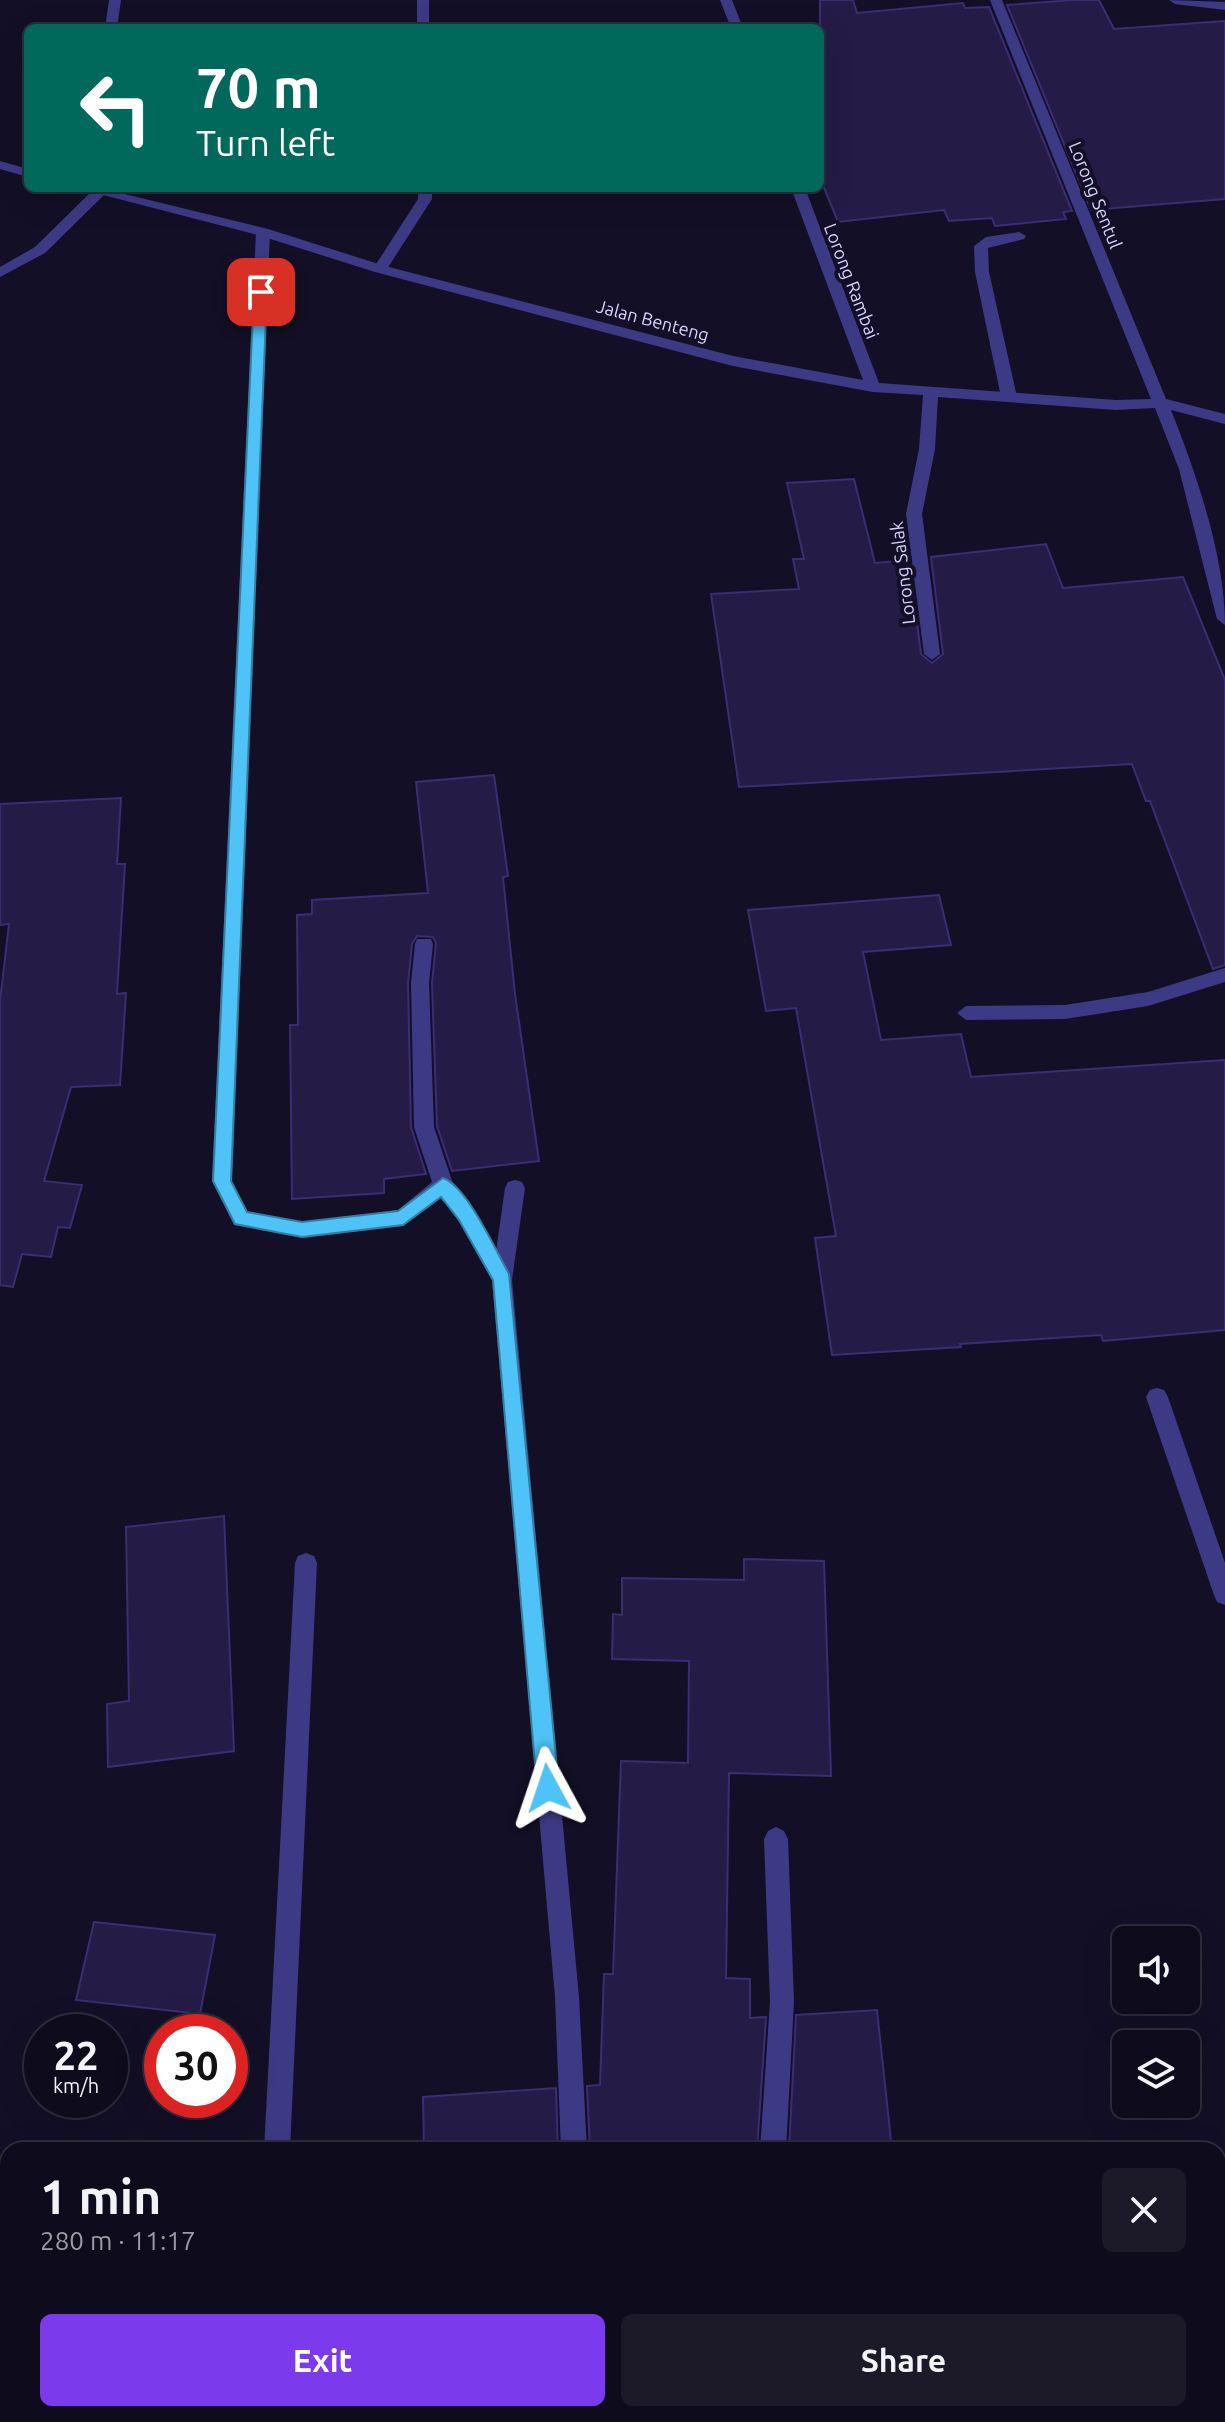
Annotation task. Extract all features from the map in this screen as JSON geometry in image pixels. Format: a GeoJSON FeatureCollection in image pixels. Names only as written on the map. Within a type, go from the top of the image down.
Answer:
{"type":"FeatureCollection","features":[{"type":"Feature","properties":{"kind":"street"},"geometry":{"type":"LineString","coordinates":[[112,24],[115,0]]}},
{"type":"Feature","properties":{"kind":"street"},"geometry":{"type":"LineString","coordinates":[[423,0],[423,24]]}},
{"type":"Feature","properties":{"kind":"street"},"geometry":{"type":"LineString","coordinates":[[726,0],[735,24]]}},
{"type":"Feature","properties":{"kind":"street","name":"Lorong Sentul"},"geometry":{"type":"LineString","coordinates":[[996,0],[1187,469],[1225,619]]}},
{"type":"Feature","properties":{"kind":"street"},"geometry":{"type":"LineString","coordinates":[[1175,0],[1225,6]]}},
{"type":"Feature","properties":{"kind":"street"},"geometry":{"type":"LineString","coordinates":[[0,165],[24,172]]}},
{"type":"Feature","properties":{"kind":"street"},"geometry":{"type":"LineString","coordinates":[[0,273],[40,250],[88,192]]}},
{"type":"Feature","properties":{"kind":"street","name":"Jalan Benteng"},"geometry":{"type":"LineString","coordinates":[[98,192],[263,232],[380,269],[733,361],[873,387],[1116,405],[1162,403],[1225,419]]}},
{"type":"Feature","properties":{"kind":"street"},"geometry":{"type":"LineString","coordinates":[[380,269],[425,199],[425,192]]}},
{"type":"Feature","properties":{"kind":"street","name":"Lorong Rambai"},"geometry":{"type":"LineString","coordinates":[[800,192],[873,387]]}},
{"type":"Feature","properties":{"kind":"street"},"geometry":{"type":"LineString","coordinates":[[263,232],[222,1181],[241,1219],[302,1230],[403,1218],[443,1185]]}},
{"type":"Feature","properties":{"kind":"street"},"geometry":{"type":"LineString","coordinates":[[1009,397],[982,272],[981,246],[991,240],[1019,236]]}},
{"type":"Feature","properties":{"kind":"street","name":"Lorong Salak"},"geometry":{"type":"LineString","coordinates":[[931,393],[927,449],[914,514],[932,654]]}},
{"type":"Feature","properties":{"kind":"street"},"geometry":{"type":"LineString","coordinates":[[424,944],[420,983],[424,1127],[443,1185],[466,1215],[502,1280]]}},
{"type":"Feature","properties":{"kind":"street"},"geometry":{"type":"LineString","coordinates":[[966,1013],[1065,1012],[1148,999],[1225,975]]}},
{"type":"Feature","properties":{"kind":"street"},"geometry":{"type":"LineString","coordinates":[[515,1188],[502,1280],[567,1997],[574,2142]]}},
{"type":"Feature","properties":{"kind":"street"},"geometry":{"type":"LineString","coordinates":[[1157,1397],[1225,1595]]}},
{"type":"Feature","properties":{"kind":"street"},"geometry":{"type":"LineString","coordinates":[[277,2142],[306,1563]]}},
{"type":"Feature","properties":{"kind":"street"},"geometry":{"type":"LineString","coordinates":[[773,2142],[782,2002],[776,1839]]}},
{"type":"Feature","properties":{"kind":"building"},"geometry":{"type":"Polygon","coordinates":[[[820,0],[853,0],[857,13],[963,3],[965,8],[989,7],[1072,211],[1063,212],[1066,219],[995,226],[992,218],[949,221],[944,210],[838,222],[824,188],[824,24],[820,24],[820,0]]]}},
{"type":"Feature","properties":{"kind":"building"},"geometry":{"type":"Polygon","coordinates":[[[1099,0],[1114,29],[1225,21],[1225,199],[1091,210],[1007,5],[1099,0]]]}},
{"type":"Feature","properties":{"kind":"building"},"geometry":{"type":"Polygon","coordinates":[[[854,479],[875,563],[909,560],[921,654],[932,663],[943,654],[931,557],[1046,544],[1063,588],[1183,577],[1225,680],[1225,965],[1213,969],[1150,801],[1146,801],[1132,764],[739,787],[711,594],[799,589],[793,559],[804,559],[787,483],[854,479]]]}},
{"type":"Feature","properties":{"kind":"building"},"geometry":{"type":"Polygon","coordinates":[[[494,775],[508,876],[503,877],[515,994],[539,1161],[452,1171],[437,1126],[432,983],[436,943],[433,937],[417,936],[412,944],[408,983],[411,1127],[426,1174],[384,1179],[384,1193],[292,1199],[290,1025],[298,1025],[297,915],[312,914],[312,900],[428,893],[416,782],[494,775]]]}},
{"type":"Feature","properties":{"kind":"building"},"geometry":{"type":"Polygon","coordinates":[[[121,798],[117,864],[125,864],[117,994],[126,993],[120,1085],[71,1087],[44,1181],[82,1185],[70,1228],[58,1227],[51,1257],[22,1254],[13,1287],[0,1285],[0,1001],[9,924],[0,925],[0,804],[121,798]]]}},
{"type":"Feature","properties":{"kind":"building"},"geometry":{"type":"Polygon","coordinates":[[[939,895],[951,945],[863,952],[881,1040],[961,1034],[971,1077],[1225,1060],[1225,1330],[1103,1341],[1101,1335],[832,1355],[815,1238],[836,1236],[796,1008],[766,1011],[748,910],[939,895]]]}},
{"type":"Feature","properties":{"kind":"building"},"geometry":{"type":"Polygon","coordinates":[[[224,1516],[234,1751],[108,1767],[107,1704],[129,1701],[126,1527],[224,1516]]]}},
{"type":"Feature","properties":{"kind":"building"},"geometry":{"type":"Polygon","coordinates":[[[744,1559],[824,1561],[831,1776],[729,1773],[726,1978],[750,1979],[750,2018],[766,2017],[758,2142],[590,2142],[587,2086],[600,2085],[604,1974],[613,1974],[621,1761],[688,1763],[689,1661],[612,1659],[613,1614],[622,1615],[622,1578],[744,1580],[744,1559]]]}},
{"type":"Feature","properties":{"kind":"building"},"geometry":{"type":"Polygon","coordinates":[[[94,1922],[215,1935],[200,2014],[76,2000],[94,1922]]]}},
{"type":"Feature","properties":{"kind":"building"},"geometry":{"type":"Polygon","coordinates":[[[877,2010],[891,2142],[789,2142],[796,2015],[877,2010]]]}},
{"type":"Feature","properties":{"kind":"building"},"geometry":{"type":"Polygon","coordinates":[[[556,2088],[558,2142],[424,2142],[423,2097],[556,2088]]]}},
{"type":"Feature","properties":{"kind":"route"},"geometry":{"type":"LineString","coordinates":[[261,292],[222,1181],[241,1219],[302,1230],[403,1218],[443,1185],[466,1215],[502,1280],[548,1788]]}}]}
